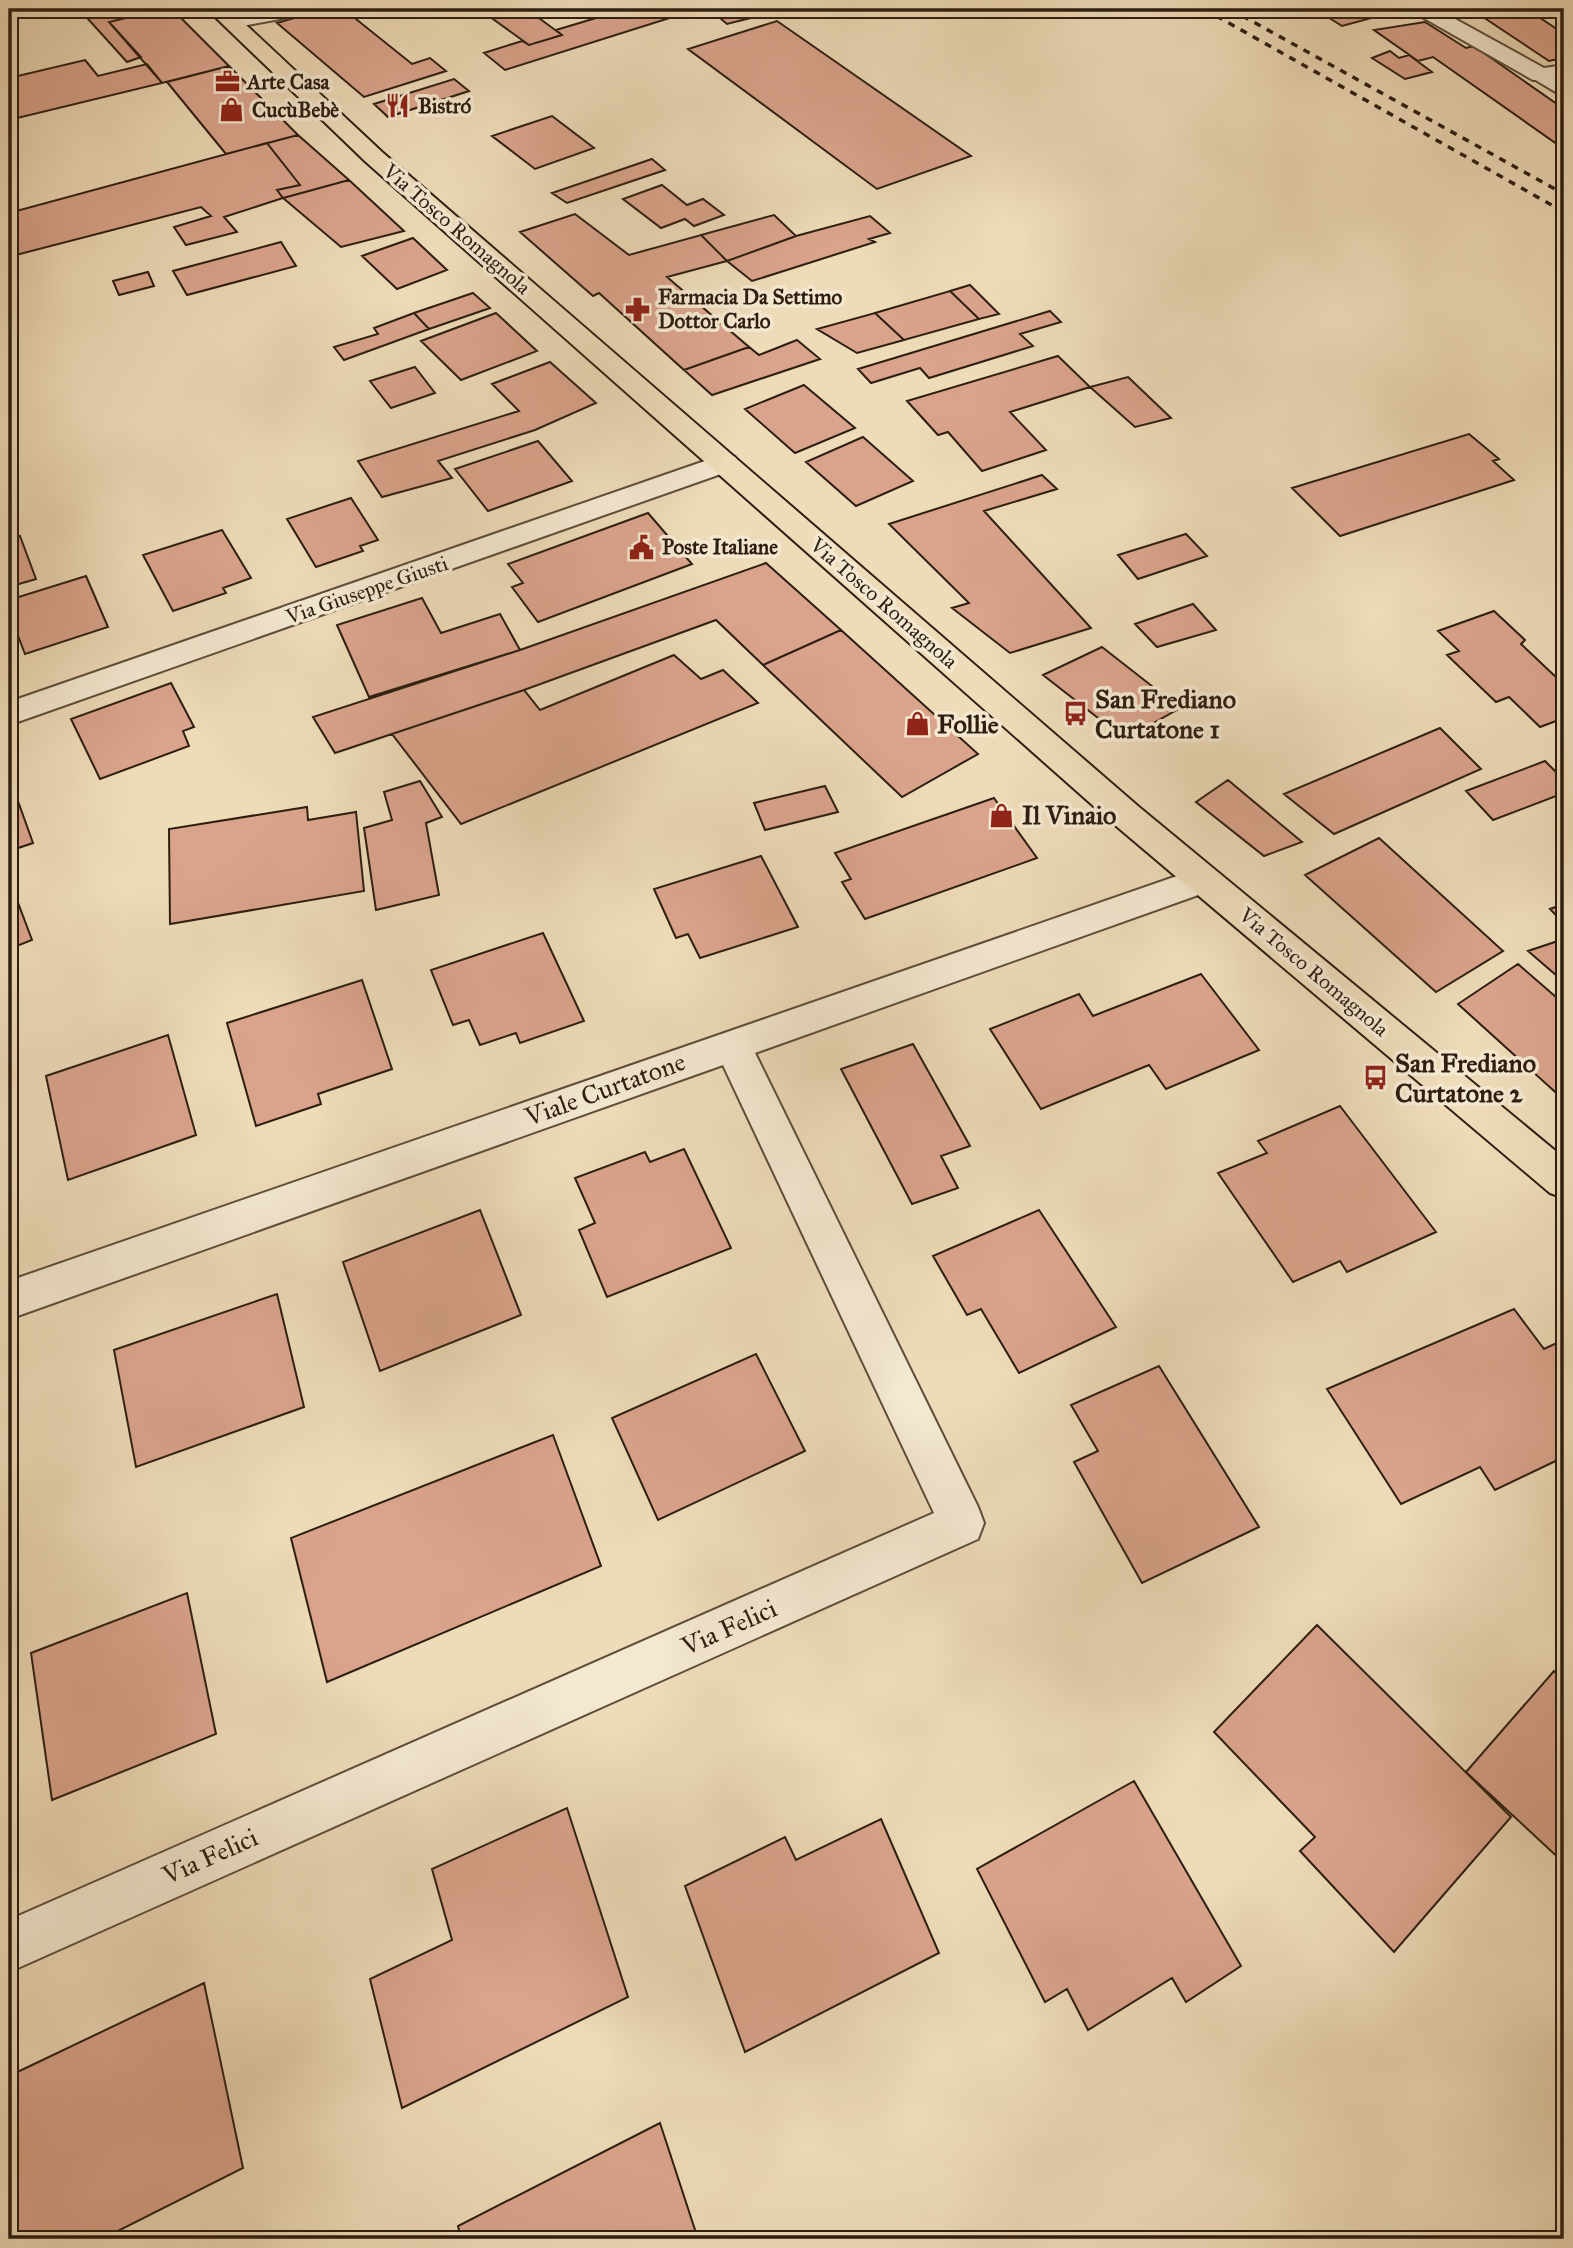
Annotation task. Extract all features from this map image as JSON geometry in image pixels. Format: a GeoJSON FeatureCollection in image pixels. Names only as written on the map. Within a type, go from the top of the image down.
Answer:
{"type":"FeatureCollection","features":[{"type":"Feature","properties":{"kind":"main road","name":"Via Tosco Romagnola"},"geometry":{"type":"LineString","coordinates":[[224,16],[374,157],[1203,880],[1564,1181]]}},
{"type":"Feature","properties":{"kind":"street"},"geometry":{"type":"LineString","coordinates":[[1422,9],[1541,75],[1564,71]]}},
{"type":"Feature","properties":{"kind":"street","name":"Via Giuseppe Giusti"},"geometry":{"type":"LineString","coordinates":[[9,714],[725,463]]}},
{"type":"Feature","properties":{"kind":"street","name":"Viale Curtatone"},"geometry":{"type":"LineString","coordinates":[[9,1300],[1203,880]]}},
{"type":"Feature","properties":{"kind":"street","name":"Via Felici"},"geometry":{"type":"LineString","coordinates":[[9,1946],[962,1523],[732,1044]]}},
{"type":"Feature","properties":{"kind":"lane"},"geometry":{"type":"LineString","coordinates":[[224,16],[308,9]]}},
{"type":"Feature","properties":{"kind":"lane"},"geometry":{"type":"LineString","coordinates":[[1541,75],[1564,91]]}},
{"type":"Feature","properties":{"kind":"building"},"geometry":{"type":"Polygon","coordinates":[[[79,9],[164,9],[109,22],[141,57],[127,62],[79,9]]]}},
{"type":"Feature","properties":{"kind":"building"},"geometry":{"type":"Polygon","coordinates":[[[172,9],[229,66],[162,83],[109,22],[172,9]]]}},
{"type":"Feature","properties":{"kind":"building"},"geometry":{"type":"Polygon","coordinates":[[[333,9],[344,17],[351,15],[412,64],[430,58],[446,71],[364,97],[277,23],[333,9]]]}},
{"type":"Feature","properties":{"kind":"building"},"geometry":{"type":"Polygon","coordinates":[[[479,9],[532,9],[528,10],[562,35],[529,45],[479,9]]]}},
{"type":"Feature","properties":{"kind":"building"},"geometry":{"type":"Polygon","coordinates":[[[626,9],[698,9],[505,70],[484,53],[522,41],[529,45],[562,35],[556,30],[626,9]]]}},
{"type":"Feature","properties":{"kind":"building"},"geometry":{"type":"Polygon","coordinates":[[[728,9],[786,9],[727,24],[714,13],[728,9]]]}},
{"type":"Feature","properties":{"kind":"building"},"geometry":{"type":"Polygon","coordinates":[[[1287,9],[1366,9],[1379,16],[1342,26],[1318,11],[1299,16],[1287,9]]]}},
{"type":"Feature","properties":{"kind":"building"},"geometry":{"type":"Polygon","coordinates":[[[1471,9],[1527,9],[1564,34],[1564,58],[1549,61],[1471,9]]]}},
{"type":"Feature","properties":{"kind":"building"},"geometry":{"type":"Polygon","coordinates":[[[777,21],[971,156],[877,189],[688,49],[777,21]]]}},
{"type":"Feature","properties":{"kind":"building"},"geometry":{"type":"Polygon","coordinates":[[[1425,22],[1466,48],[1474,46],[1564,109],[1564,149],[1433,57],[1418,61],[1374,30],[1425,22]]]}},
{"type":"Feature","properties":{"kind":"building"},"geometry":{"type":"Polygon","coordinates":[[[1390,51],[1399,58],[1409,55],[1432,72],[1405,79],[1372,58],[1390,51]]]}},
{"type":"Feature","properties":{"kind":"building"},"geometry":{"type":"Polygon","coordinates":[[[85,60],[98,76],[147,64],[162,83],[9,120],[9,78],[85,60]]]}},
{"type":"Feature","properties":{"kind":"building","name":"CucùBebè"},"geometry":{"type":"Polygon","coordinates":[[[229,66],[298,135],[226,154],[167,82],[229,66]]]}},
{"type":"Feature","properties":{"kind":"building"},"geometry":{"type":"Polygon","coordinates":[[[454,79],[469,91],[388,117],[374,104],[454,79]]]}},
{"type":"Feature","properties":{"kind":"building"},"geometry":{"type":"Polygon","coordinates":[[[552,116],[594,148],[535,169],[492,136],[552,116]]]}},
{"type":"Feature","properties":{"kind":"building"},"geometry":{"type":"Polygon","coordinates":[[[298,135],[349,180],[283,198],[277,190],[300,185],[267,143],[298,135]]]}},
{"type":"Feature","properties":{"kind":"building"},"geometry":{"type":"Polygon","coordinates":[[[267,143],[300,185],[277,190],[283,198],[224,217],[237,232],[186,245],[174,227],[211,216],[201,207],[12,256],[9,252],[9,213],[267,143]]]}},
{"type":"Feature","properties":{"kind":"building"},"geometry":{"type":"Polygon","coordinates":[[[652,159],[665,170],[567,203],[552,193],[652,159]]]}},
{"type":"Feature","properties":{"kind":"building"},"geometry":{"type":"Polygon","coordinates":[[[349,180],[404,231],[341,247],[283,198],[349,180]]]}},
{"type":"Feature","properties":{"kind":"building"},"geometry":{"type":"Polygon","coordinates":[[[662,185],[687,205],[703,199],[724,215],[694,226],[685,219],[661,228],[623,199],[662,185]]]}},
{"type":"Feature","properties":{"kind":"building"},"geometry":{"type":"Polygon","coordinates":[[[575,214],[629,255],[701,235],[727,261],[667,277],[749,347],[684,370],[599,293],[593,296],[520,232],[575,214]]]}},
{"type":"Feature","properties":{"kind":"building"},"geometry":{"type":"Polygon","coordinates":[[[774,215],[796,236],[727,261],[701,235],[774,215]]]}},
{"type":"Feature","properties":{"kind":"building"},"geometry":{"type":"Polygon","coordinates":[[[870,216],[890,233],[869,239],[875,242],[752,281],[727,261],[796,236],[870,216]]]}},
{"type":"Feature","properties":{"kind":"building"},"geometry":{"type":"Polygon","coordinates":[[[413,238],[447,270],[397,289],[362,256],[413,238]]]}},
{"type":"Feature","properties":{"kind":"building"},"geometry":{"type":"Polygon","coordinates":[[[281,242],[296,266],[187,295],[173,271],[281,242]]]}},
{"type":"Feature","properties":{"kind":"building"},"geometry":{"type":"Polygon","coordinates":[[[148,272],[154,286],[119,295],[113,281],[148,272]]]}},
{"type":"Feature","properties":{"kind":"building"},"geometry":{"type":"Polygon","coordinates":[[[970,285],[999,314],[979,319],[950,291],[970,285]]]}},
{"type":"Feature","properties":{"kind":"building"},"geometry":{"type":"Polygon","coordinates":[[[950,291],[979,319],[904,340],[875,313],[950,291]]]}},
{"type":"Feature","properties":{"kind":"building"},"geometry":{"type":"Polygon","coordinates":[[[473,293],[490,308],[429,329],[414,313],[473,293]]]}},
{"type":"Feature","properties":{"kind":"building"},"geometry":{"type":"Polygon","coordinates":[[[1050,311],[1061,322],[1020,334],[1033,346],[929,378],[920,368],[871,383],[858,369],[1050,311]]]}},
{"type":"Feature","properties":{"kind":"building"},"geometry":{"type":"Polygon","coordinates":[[[414,313],[429,329],[344,360],[334,347],[378,334],[374,328],[414,313]]]}},
{"type":"Feature","properties":{"kind":"building"},"geometry":{"type":"Polygon","coordinates":[[[496,313],[537,351],[461,380],[421,341],[496,313]]]}},
{"type":"Feature","properties":{"kind":"building"},"geometry":{"type":"Polygon","coordinates":[[[875,313],[904,340],[857,353],[817,329],[875,313]]]}},
{"type":"Feature","properties":{"kind":"building"},"geometry":{"type":"Polygon","coordinates":[[[797,340],[820,359],[712,395],[684,370],[749,347],[759,355],[797,340]]]}},
{"type":"Feature","properties":{"kind":"building"},"geometry":{"type":"Polygon","coordinates":[[[1058,356],[1090,387],[1010,412],[1046,450],[982,471],[948,432],[938,435],[907,401],[1058,356]]]}},
{"type":"Feature","properties":{"kind":"building"},"geometry":{"type":"Polygon","coordinates":[[[550,362],[596,403],[535,430],[438,461],[452,478],[382,497],[358,461],[519,411],[492,384],[550,362]]]}},
{"type":"Feature","properties":{"kind":"building"},"geometry":{"type":"Polygon","coordinates":[[[415,367],[435,393],[391,408],[370,381],[415,367]]]}},
{"type":"Feature","properties":{"kind":"building"},"geometry":{"type":"Polygon","coordinates":[[[1128,377],[1171,418],[1135,427],[1090,387],[1128,377]]]}},
{"type":"Feature","properties":{"kind":"building"},"geometry":{"type":"Polygon","coordinates":[[[804,385],[855,428],[795,453],[745,409],[804,385]]]}},
{"type":"Feature","properties":{"kind":"building"},"geometry":{"type":"Polygon","coordinates":[[[1469,434],[1499,459],[1493,461],[1514,480],[1340,536],[1292,488],[1469,434]]]}},
{"type":"Feature","properties":{"kind":"building"},"geometry":{"type":"Polygon","coordinates":[[[863,437],[913,481],[856,506],[806,462],[863,437]]]}},
{"type":"Feature","properties":{"kind":"building"},"geometry":{"type":"Polygon","coordinates":[[[538,441],[572,481],[488,511],[455,469],[538,441]]]}},
{"type":"Feature","properties":{"kind":"building"},"geometry":{"type":"Polygon","coordinates":[[[1042,475],[1057,489],[984,511],[1091,628],[1010,653],[952,608],[969,603],[889,524],[1042,475]]]}},
{"type":"Feature","properties":{"kind":"building"},"geometry":{"type":"Polygon","coordinates":[[[351,498],[378,540],[360,546],[363,551],[316,567],[287,519],[351,498]]]}},
{"type":"Feature","properties":{"kind":"building"},"geometry":{"type":"Polygon","coordinates":[[[648,513],[692,564],[538,622],[512,587],[523,583],[508,564],[648,513]]]}},
{"type":"Feature","properties":{"kind":"building"},"geometry":{"type":"Polygon","coordinates":[[[222,530],[251,578],[223,588],[226,593],[173,611],[143,555],[222,530]]]}},
{"type":"Feature","properties":{"kind":"building"},"geometry":{"type":"Polygon","coordinates":[[[1186,534],[1207,556],[1138,579],[1118,555],[1186,534]]]}},
{"type":"Feature","properties":{"kind":"building"},"geometry":{"type":"Polygon","coordinates":[[[20,536],[36,579],[9,587],[9,539],[20,536]]]}},
{"type":"Feature","properties":{"kind":"building"},"geometry":{"type":"Polygon","coordinates":[[[766,563],[841,630],[763,665],[716,620],[524,690],[335,753],[313,717],[520,650],[766,563]]]}},
{"type":"Feature","properties":{"kind":"building"},"geometry":{"type":"Polygon","coordinates":[[[86,576],[108,627],[25,654],[18,636],[12,639],[9,630],[9,600],[86,576]]]}},
{"type":"Feature","properties":{"kind":"building"},"geometry":{"type":"Polygon","coordinates":[[[422,598],[441,633],[500,614],[520,650],[369,697],[337,625],[422,598]]]}},
{"type":"Feature","properties":{"kind":"building"},"geometry":{"type":"Polygon","coordinates":[[[1193,604],[1216,630],[1157,647],[1135,624],[1193,604]]]}},
{"type":"Feature","properties":{"kind":"building"},"geometry":{"type":"Polygon","coordinates":[[[1494,611],[1525,640],[1521,644],[1558,679],[1564,676],[1564,718],[1540,727],[1509,697],[1496,702],[1447,655],[1459,651],[1438,631],[1494,611]]]}},
{"type":"Feature","properties":{"kind":"building"},"geometry":{"type":"Polygon","coordinates":[[[841,630],[978,754],[902,797],[763,665],[841,630]]]}},
{"type":"Feature","properties":{"kind":"building"},"geometry":{"type":"Polygon","coordinates":[[[1102,647],[1180,708],[1125,739],[1043,675],[1102,647]]]}},
{"type":"Feature","properties":{"kind":"building"},"geometry":{"type":"Polygon","coordinates":[[[674,655],[701,679],[723,670],[758,703],[461,824],[392,734],[524,690],[540,710],[674,655]]]}},
{"type":"Feature","properties":{"kind":"building"},"geometry":{"type":"Polygon","coordinates":[[[171,683],[194,727],[183,731],[189,746],[100,779],[71,719],[171,683]]]}},
{"type":"Feature","properties":{"kind":"building"},"geometry":{"type":"Polygon","coordinates":[[[1440,728],[1481,769],[1334,834],[1284,794],[1440,728]]]}},
{"type":"Feature","properties":{"kind":"building"},"geometry":{"type":"Polygon","coordinates":[[[1545,761],[1564,780],[1564,793],[1493,820],[1466,791],[1545,761]]]}},
{"type":"Feature","properties":{"kind":"building"},"geometry":{"type":"Polygon","coordinates":[[[9,776],[33,843],[9,851],[9,776]]]}},
{"type":"Feature","properties":{"kind":"building"},"geometry":{"type":"Polygon","coordinates":[[[1228,780],[1302,842],[1264,856],[1196,802],[1228,780]]]}},
{"type":"Feature","properties":{"kind":"building"},"geometry":{"type":"Polygon","coordinates":[[[420,781],[442,817],[426,823],[439,895],[376,910],[364,828],[392,820],[384,792],[420,781]]]}},
{"type":"Feature","properties":{"kind":"building"},"geometry":{"type":"Polygon","coordinates":[[[825,786],[838,812],[765,830],[754,803],[825,786]]]}},
{"type":"Feature","properties":{"kind":"building"},"geometry":{"type":"Polygon","coordinates":[[[994,798],[1037,858],[865,919],[842,882],[851,879],[835,853],[994,798]]]}},
{"type":"Feature","properties":{"kind":"building"},"geometry":{"type":"Polygon","coordinates":[[[307,807],[308,820],[356,812],[364,891],[170,924],[169,829],[307,807]]]}},
{"type":"Feature","properties":{"kind":"building"},"geometry":{"type":"Polygon","coordinates":[[[1379,838],[1503,951],[1436,992],[1305,875],[1379,838]]]}},
{"type":"Feature","properties":{"kind":"building"},"geometry":{"type":"Polygon","coordinates":[[[761,856],[798,927],[700,958],[688,934],[676,938],[654,889],[761,856]]]}},
{"type":"Feature","properties":{"kind":"building"},"geometry":{"type":"Polygon","coordinates":[[[9,877],[17,900],[9,903],[9,877]]]}},
{"type":"Feature","properties":{"kind":"building"},"geometry":{"type":"Polygon","coordinates":[[[17,900],[32,940],[9,949],[9,903],[17,900]]]}},
{"type":"Feature","properties":{"kind":"building"},"geometry":{"type":"Polygon","coordinates":[[[1564,904],[1564,924],[1550,909],[1564,904]]]}},
{"type":"Feature","properties":{"kind":"building"},"geometry":{"type":"Polygon","coordinates":[[[543,933],[584,1021],[520,1043],[516,1033],[480,1045],[469,1020],[453,1025],[431,970],[543,933]]]}},
{"type":"Feature","properties":{"kind":"building"},"geometry":{"type":"Polygon","coordinates":[[[1564,939],[1564,982],[1528,951],[1564,939]]]}},
{"type":"Feature","properties":{"kind":"building"},"geometry":{"type":"Polygon","coordinates":[[[1518,964],[1564,1004],[1564,1100],[1458,1004],[1518,964]]]}},
{"type":"Feature","properties":{"kind":"building"},"geometry":{"type":"Polygon","coordinates":[[[1201,974],[1259,1050],[1166,1089],[1149,1065],[1041,1109],[990,1029],[1079,994],[1093,1016],[1201,974]]]}},
{"type":"Feature","properties":{"kind":"building"},"geometry":{"type":"Polygon","coordinates":[[[362,980],[392,1069],[318,1094],[321,1104],[256,1126],[227,1023],[362,980]]]}},
{"type":"Feature","properties":{"kind":"building"},"geometry":{"type":"Polygon","coordinates":[[[168,1035],[196,1135],[68,1180],[46,1076],[168,1035]]]}},
{"type":"Feature","properties":{"kind":"building"},"geometry":{"type":"Polygon","coordinates":[[[913,1044],[970,1146],[941,1156],[958,1188],[912,1204],[841,1069],[913,1044]]]}},
{"type":"Feature","properties":{"kind":"building"},"geometry":{"type":"Polygon","coordinates":[[[1340,1106],[1436,1232],[1347,1272],[1340,1261],[1293,1282],[1218,1173],[1267,1153],[1258,1141],[1340,1106]]]}},
{"type":"Feature","properties":{"kind":"building"},"geometry":{"type":"Polygon","coordinates":[[[684,1149],[731,1248],[607,1297],[579,1230],[595,1223],[575,1178],[645,1152],[650,1162],[684,1149]]]}},
{"type":"Feature","properties":{"kind":"building"},"geometry":{"type":"Polygon","coordinates":[[[480,1210],[521,1315],[380,1371],[343,1262],[480,1210]]]}},
{"type":"Feature","properties":{"kind":"building"},"geometry":{"type":"Polygon","coordinates":[[[1039,1210],[1116,1327],[1019,1373],[981,1309],[967,1315],[933,1256],[1039,1210]]]}},
{"type":"Feature","properties":{"kind":"building"},"geometry":{"type":"Polygon","coordinates":[[[277,1294],[304,1407],[136,1467],[114,1350],[277,1294]]]}},
{"type":"Feature","properties":{"kind":"building"},"geometry":{"type":"Polygon","coordinates":[[[1514,1309],[1544,1349],[1561,1341],[1564,1345],[1564,1457],[1495,1490],[1480,1467],[1401,1504],[1327,1389],[1514,1309]]]}},
{"type":"Feature","properties":{"kind":"building"},"geometry":{"type":"Polygon","coordinates":[[[756,1354],[805,1451],[658,1520],[612,1418],[756,1354]]]}},
{"type":"Feature","properties":{"kind":"building"},"geometry":{"type":"Polygon","coordinates":[[[1159,1366],[1259,1527],[1142,1583],[1074,1462],[1098,1451],[1071,1405],[1159,1366]]]}},
{"type":"Feature","properties":{"kind":"building"},"geometry":{"type":"Polygon","coordinates":[[[553,1435],[601,1566],[327,1682],[291,1538],[553,1435]]]}},
{"type":"Feature","properties":{"kind":"building"},"geometry":{"type":"Polygon","coordinates":[[[187,1593],[216,1734],[52,1800],[31,1653],[187,1593]]]}},
{"type":"Feature","properties":{"kind":"building"},"geometry":{"type":"Polygon","coordinates":[[[1317,1625],[1511,1817],[1394,1952],[1300,1851],[1315,1837],[1214,1732],[1317,1625]]]}},
{"type":"Feature","properties":{"kind":"building"},"geometry":{"type":"Polygon","coordinates":[[[1554,1671],[1564,1681],[1564,1863],[1466,1772],[1554,1671]]]}},
{"type":"Feature","properties":{"kind":"building"},"geometry":{"type":"Polygon","coordinates":[[[1134,1781],[1241,1966],[1186,2002],[1172,1978],[1088,2030],[1067,1989],[1045,2002],[977,1869],[1134,1781]]]}},
{"type":"Feature","properties":{"kind":"building"},"geometry":{"type":"Polygon","coordinates":[[[567,1808],[628,1997],[402,2108],[370,1979],[452,1940],[432,1869],[567,1808]]]}},
{"type":"Feature","properties":{"kind":"building"},"geometry":{"type":"Polygon","coordinates":[[[881,1819],[939,1953],[745,2052],[685,1886],[785,1837],[796,1860],[881,1819]]]}},
{"type":"Feature","properties":{"kind":"building"},"geometry":{"type":"Polygon","coordinates":[[[204,1983],[243,2168],[102,2239],[9,2239],[9,2076],[204,1983]]]}},
{"type":"Feature","properties":{"kind":"building"},"geometry":{"type":"Polygon","coordinates":[[[660,2123],[698,2239],[461,2239],[458,2226],[660,2123]]]}},
{"type":"Feature","properties":{"kind":"railway"},"geometry":{"type":"LineString","coordinates":[[1204,9],[1564,212]]}},
{"type":"Feature","properties":{"kind":"railway"},"geometry":{"type":"LineString","coordinates":[[1230,9],[1564,194]]}},
{"type":"Feature","properties":{"kind":"place","name":"Arte Casa"},"geometry":{"type":"Point","coordinates":[227,82]}},
{"type":"Feature","properties":{"kind":"place","name":"Bistró"},"geometry":{"type":"Point","coordinates":[398,106]}},
{"type":"Feature","properties":{"kind":"place","name":"CucùBebè"},"geometry":{"type":"Point","coordinates":[232,110]}},
{"type":"Feature","properties":{"kind":"place","name":"Farmacia Da Settimo Dottor Carlo"},"geometry":{"type":"Point","coordinates":[638,309]}},
{"type":"Feature","properties":{"kind":"place","name":"Poste Italiane"},"geometry":{"type":"Point","coordinates":[642,547]}},
{"type":"Feature","properties":{"kind":"place","name":"San Frediano Curtatone 1"},"geometry":{"type":"Point","coordinates":[1075,714]}},
{"type":"Feature","properties":{"kind":"place","name":"Follie"},"geometry":{"type":"Point","coordinates":[917,724]}},
{"type":"Feature","properties":{"kind":"place","name":"Il Vinaio"},"geometry":{"type":"Point","coordinates":[1002,815]}},
{"type":"Feature","properties":{"kind":"place","name":"San Frediano Curtatone 2"},"geometry":{"type":"Point","coordinates":[1375,1078]}}]}
